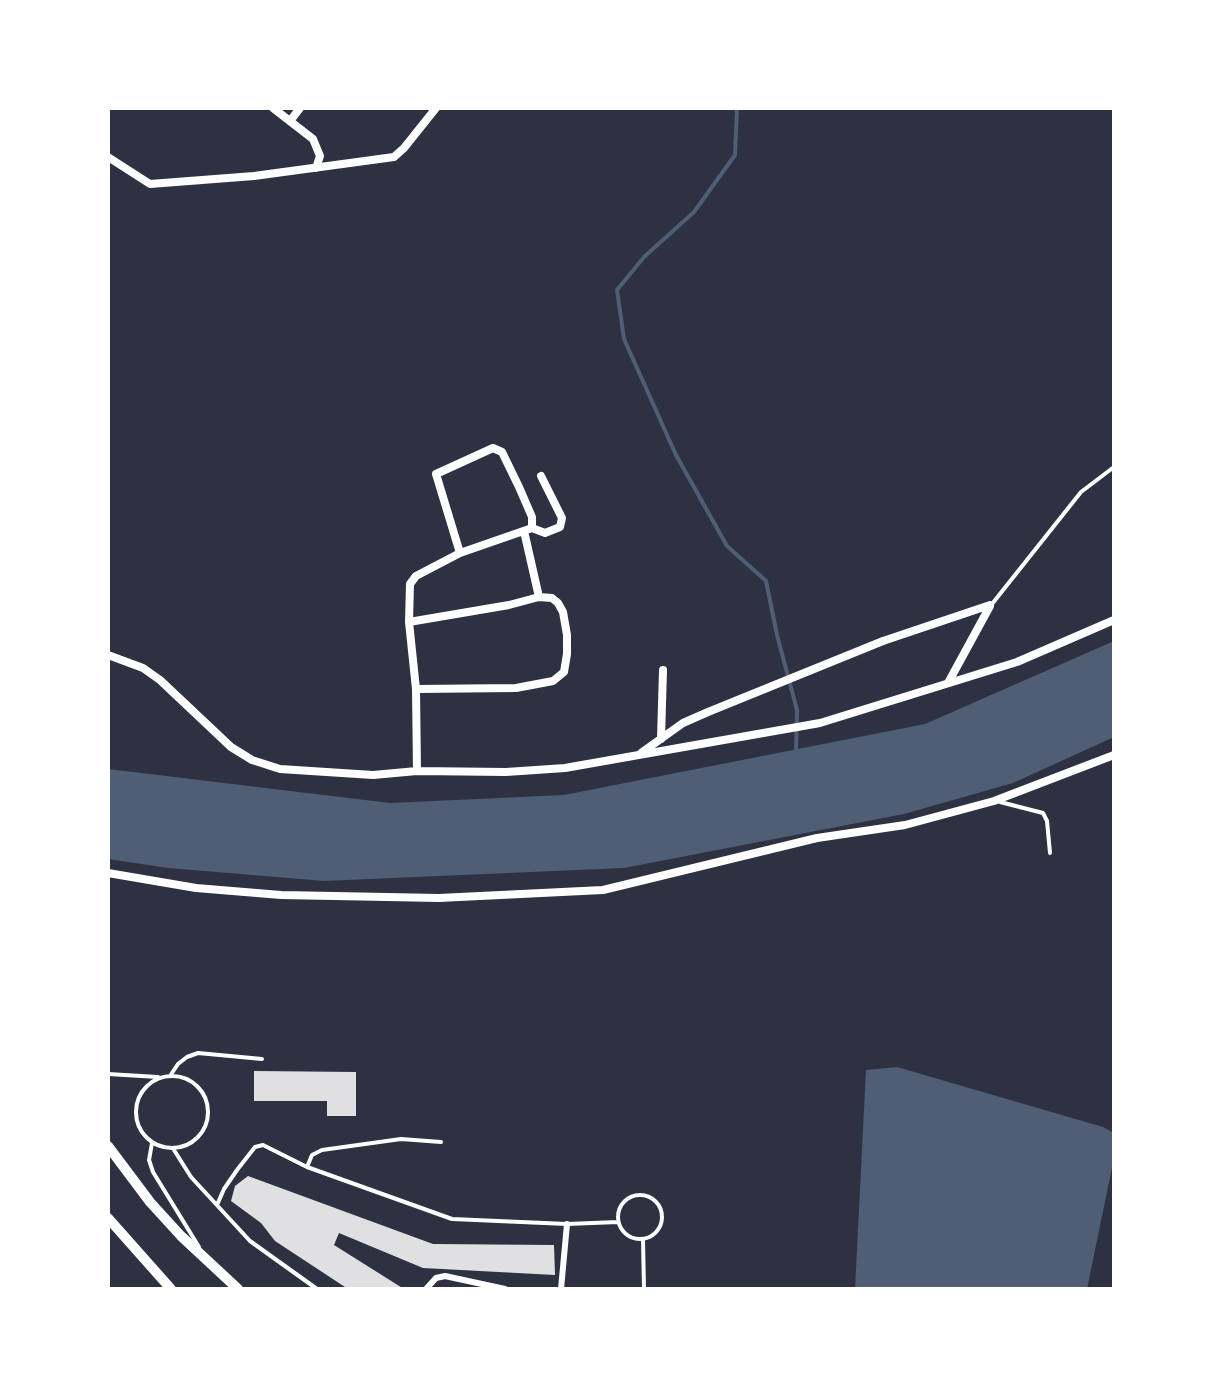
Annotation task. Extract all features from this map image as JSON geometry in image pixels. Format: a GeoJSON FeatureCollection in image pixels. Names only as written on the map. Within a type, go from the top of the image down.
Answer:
{"type":"FeatureCollection","features":[{"type":"Feature","properties":{"kind":"street"},"geometry":{"type":"LineString","coordinates":[[273,108],[313,139],[320,156],[316,168]]}},
{"type":"Feature","properties":{"kind":"street"},"geometry":{"type":"LineString","coordinates":[[290,121],[300,108]]}},
{"type":"Feature","properties":{"kind":"street"},"geometry":{"type":"LineString","coordinates":[[108,157],[150,184],[202,181],[394,157],[436,108]]}},
{"type":"Feature","properties":{"kind":"street"},"geometry":{"type":"LineString","coordinates":[[460,553],[436,474],[493,448],[502,452],[532,517],[528,529],[539,597]]}},
{"type":"Feature","properties":{"kind":"street"},"geometry":{"type":"LineString","coordinates":[[417,771],[416,689],[409,622],[410,584],[416,576],[460,553],[528,529],[545,533],[560,527],[562,523],[541,476]]}},
{"type":"Feature","properties":{"kind":"street"},"geometry":{"type":"LineString","coordinates":[[409,622],[539,597],[552,598],[563,612],[567,654],[564,672],[559,678],[516,688],[416,689]]}},
{"type":"Feature","properties":{"kind":"street"},"geometry":{"type":"LineString","coordinates":[[637,755],[683,723],[883,641],[990,605]]}},
{"type":"Feature","properties":{"kind":"street"},"geometry":{"type":"LineString","coordinates":[[948,683],[990,605]]}},
{"type":"Feature","properties":{"kind":"street"},"geometry":{"type":"LineString","coordinates":[[108,655],[143,668],[160,680],[231,747],[252,760],[280,769],[373,775],[417,771],[506,772],[565,768],[820,723],[1017,662],[1114,620]]}},
{"type":"Feature","properties":{"kind":"street"},"geometry":{"type":"LineString","coordinates":[[661,739],[663,670]]}},
{"type":"Feature","properties":{"kind":"street"},"geometry":{"type":"LineString","coordinates":[[108,873],[196,888],[281,895],[439,898],[603,890],[817,838],[895,828],[994,801],[1114,755]]}},
{"type":"Feature","properties":{"kind":"street"},"geometry":{"type":"LineString","coordinates":[[108,1146],[150,1202],[209,1265],[238,1289]]}},
{"type":"Feature","properties":{"kind":"street"},"geometry":{"type":"LineString","coordinates":[[108,1218],[171,1289]]}},
{"type":"Feature","properties":{"kind":"street"},"geometry":{"type":"LineString","coordinates":[[561,1289],[567,1224]]}},
{"type":"Feature","properties":{"kind":"street"},"geometry":{"type":"LineString","coordinates":[[426,1289],[436,1278],[445,1276],[505,1289]]}},
{"type":"Feature","properties":{"kind":"lane"},"geometry":{"type":"LineString","coordinates":[[990,605],[1081,492],[1114,467]]}},
{"type":"Feature","properties":{"kind":"lane"},"geometry":{"type":"LineString","coordinates":[[994,801],[1043,813],[1047,821],[1050,853]]}},
{"type":"Feature","properties":{"kind":"lane"},"geometry":{"type":"LineString","coordinates":[[170,1076],[178,1064],[198,1053],[262,1059]]}},
{"type":"Feature","properties":{"kind":"lane"},"geometry":{"type":"LineString","coordinates":[[108,1074],[183,1077],[194,1083],[203,1092],[209,1117],[205,1129],[186,1146],[174,1149],[152,1143],[138,1126],[136,1109],[141,1094],[159,1077]]}},
{"type":"Feature","properties":{"kind":"lane"},"geometry":{"type":"LineString","coordinates":[[307,1167],[312,1155],[322,1150],[401,1139],[441,1142]]}},
{"type":"Feature","properties":{"kind":"lane"},"geometry":{"type":"LineString","coordinates":[[152,1143],[149,1160],[153,1172],[209,1265]]}},
{"type":"Feature","properties":{"kind":"lane"},"geometry":{"type":"LineString","coordinates":[[217,1205],[224,1189],[255,1147],[272,1148],[307,1167],[452,1219],[567,1224],[618,1222]]}},
{"type":"Feature","properties":{"kind":"lane"},"geometry":{"type":"LineString","coordinates":[[174,1149],[191,1177],[250,1241],[317,1289]]}},
{"type":"Feature","properties":{"kind":"lane"},"geometry":{"type":"LineString","coordinates":[[644,1195],[655,1201],[662,1212],[662,1224],[655,1235],[643,1240],[627,1236],[618,1222],[619,1210],[626,1200],[644,1195]]}},
{"type":"Feature","properties":{"kind":"lane"},"geometry":{"type":"LineString","coordinates":[[643,1240],[644,1289]]}},
{"type":"Feature","properties":{"kind":"water"},"geometry":{"type":"Polygon","coordinates":[[[1114,641],[1114,737],[1013,783],[904,814],[624,868],[324,881],[168,868],[108,859],[108,769],[390,803],[564,795],[925,724],[1114,641]]]}},
{"type":"Feature","properties":{"kind":"water"},"geometry":{"type":"Polygon","coordinates":[[[897,1067],[1103,1127],[1114,1133],[1114,1158],[1087,1289],[855,1289],[866,1070],[897,1067]]]}},
{"type":"Feature","properties":{"kind":"building"},"geometry":{"type":"Polygon","coordinates":[[[254,1071],[356,1072],[356,1116],[327,1116],[327,1101],[254,1101],[254,1071]]]}},
{"type":"Feature","properties":{"kind":"building"},"geometry":{"type":"Polygon","coordinates":[[[248,1176],[433,1244],[554,1245],[555,1275],[423,1268],[339,1233],[334,1245],[404,1289],[348,1289],[275,1241],[261,1223],[231,1201],[235,1186],[248,1176]]]}},
{"type":"Feature","properties":{"kind":"waterway"},"geometry":{"type":"LineString","coordinates":[[737,108],[735,155],[694,212],[644,257],[617,290],[624,339],[676,455],[727,546],[766,581],[797,710],[796,752]]}}]}
